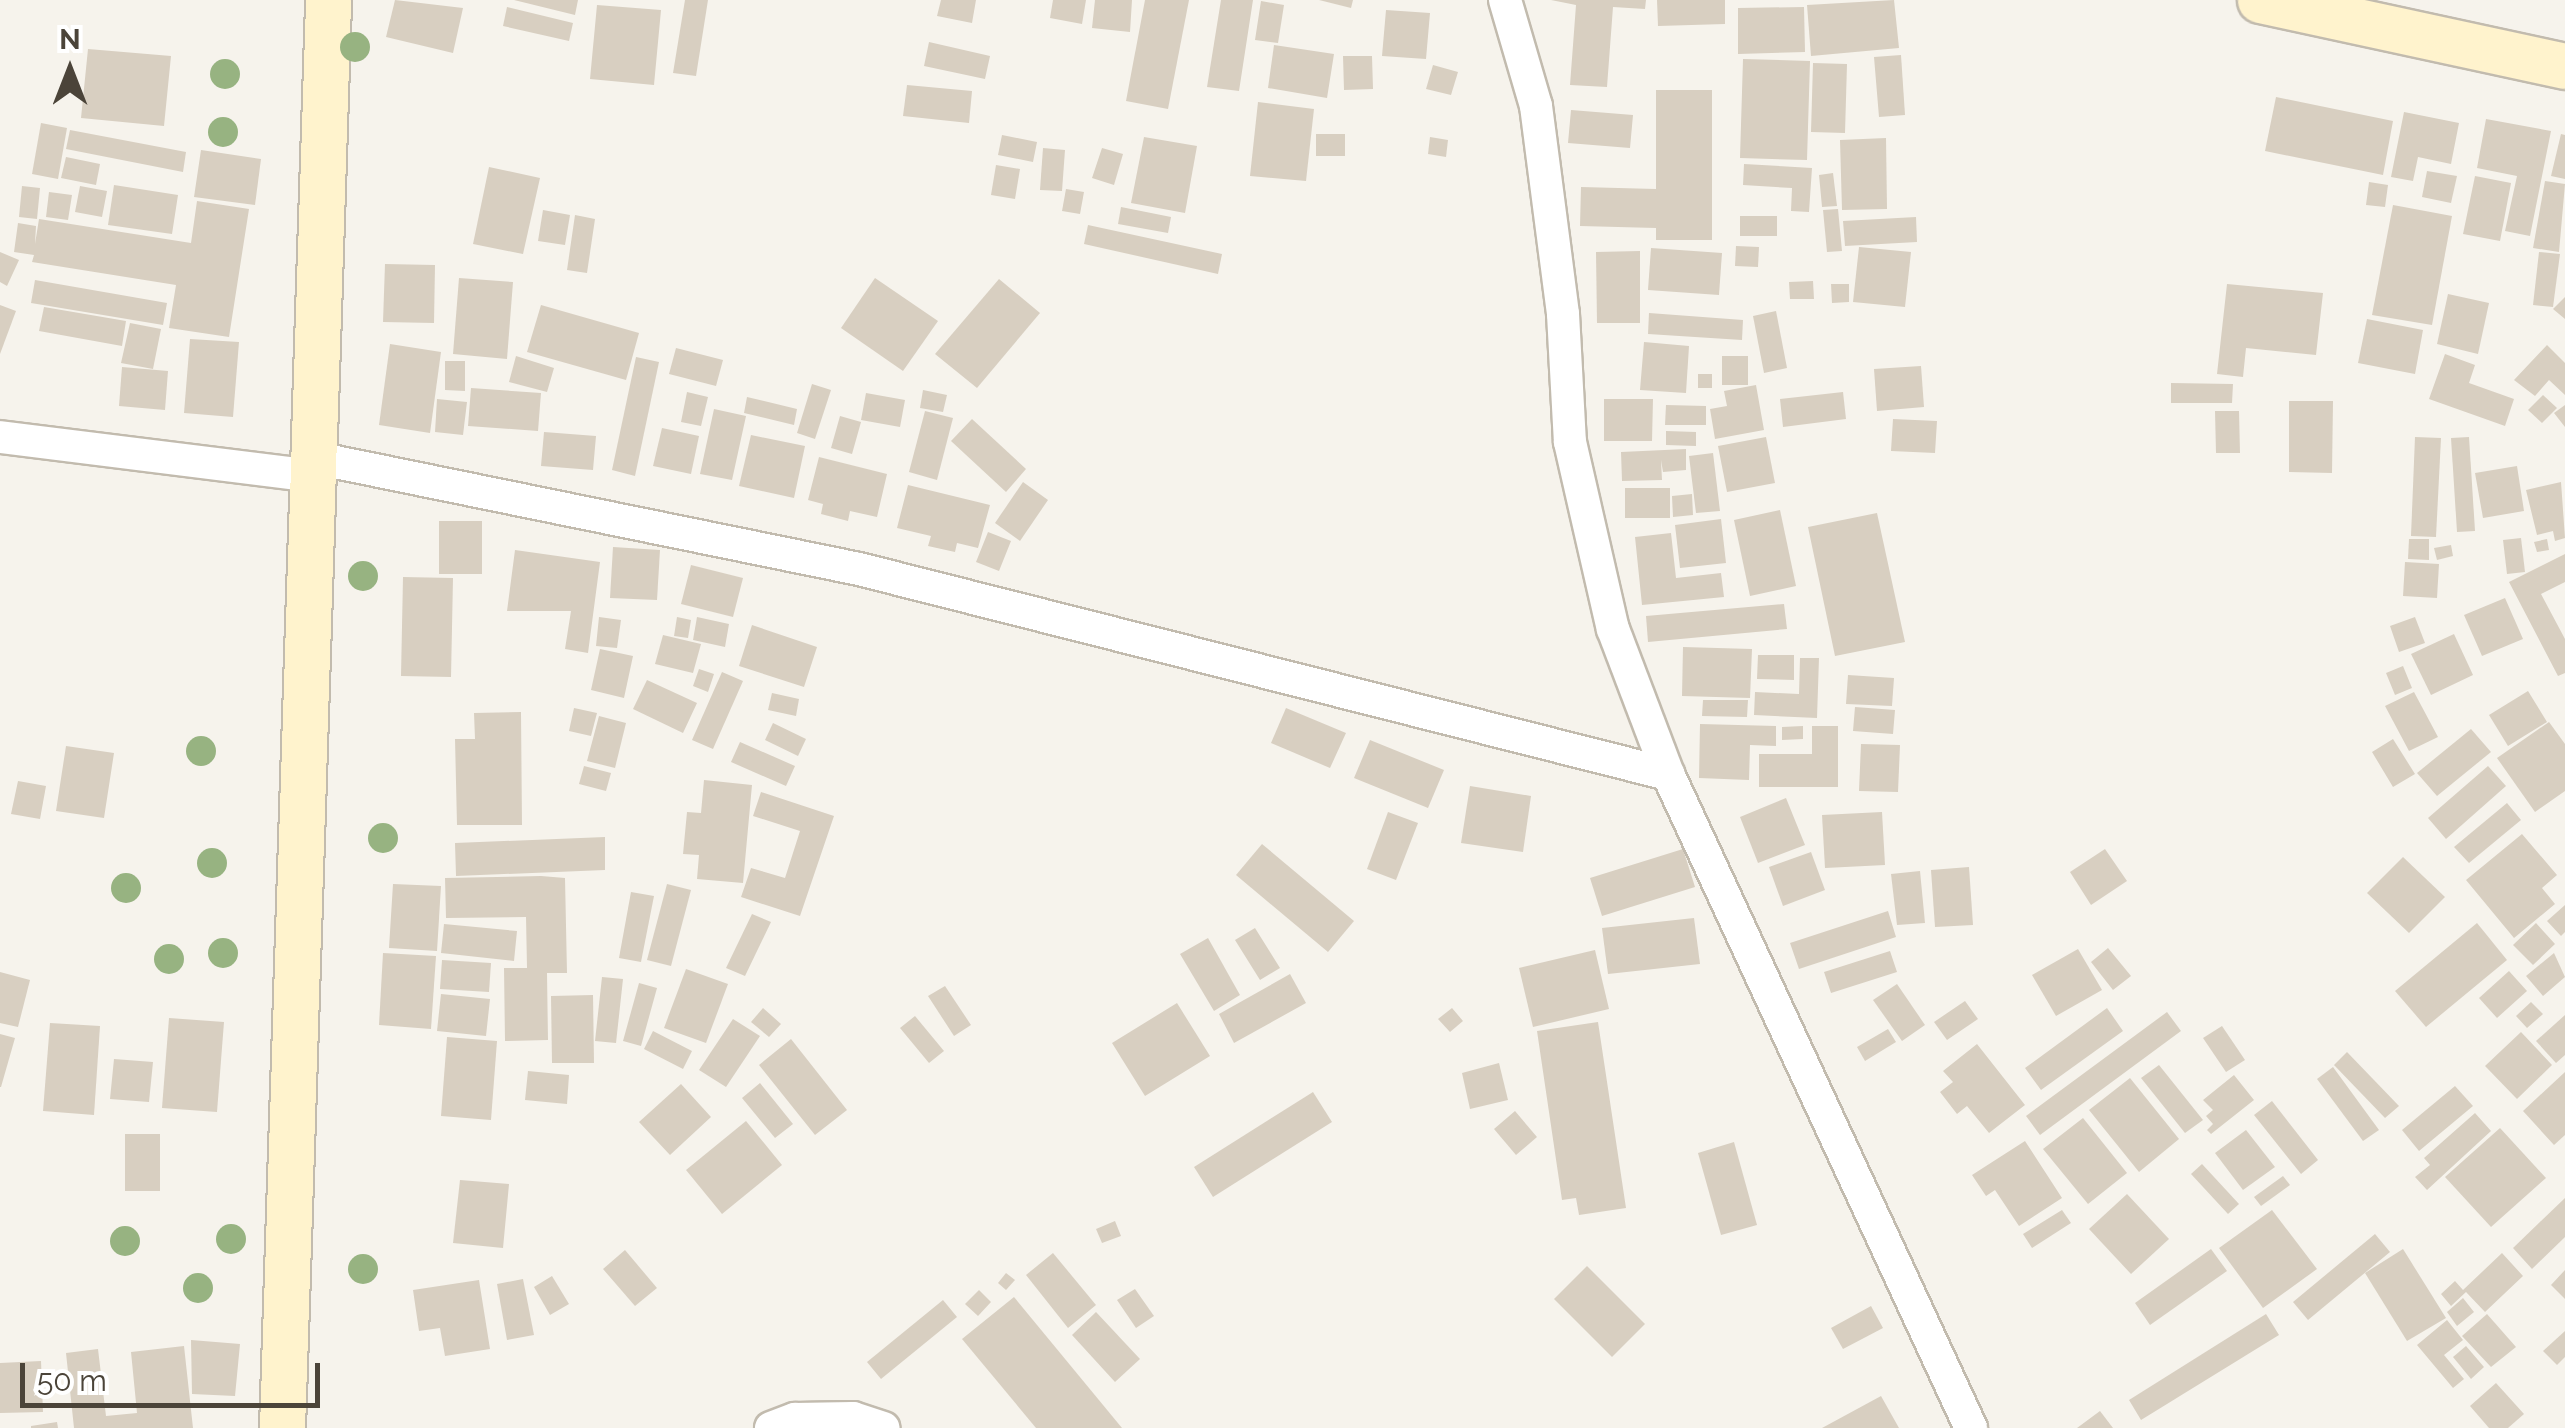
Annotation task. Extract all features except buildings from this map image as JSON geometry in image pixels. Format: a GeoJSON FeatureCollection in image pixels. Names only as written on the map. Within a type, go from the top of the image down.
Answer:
{"type":"FeatureCollection","features":[{"type":"Feature","properties":{"kind":"street"},"geometry":{"type":"LineString","coordinates":[[282,1428],[328,0]]}},
{"type":"Feature","properties":{"kind":"street"},"geometry":{"type":"LineString","coordinates":[[1505,0],[1536,106],[1563,314],[1570,442],[1613,629],[1668,774],[1971,1428]]}},
{"type":"Feature","properties":{"kind":"street"},"geometry":{"type":"LineString","coordinates":[[2260,0],[2565,66]]}},
{"type":"Feature","properties":{"kind":"street"},"geometry":{"type":"LineString","coordinates":[[0,437],[311,467],[860,569],[1668,774]]}},
{"type":"Feature","properties":{"kind":"street"},"geometry":{"type":"LineString","coordinates":[[771,1428],[795,1419],[854,1418],[883,1428]]}}]}
